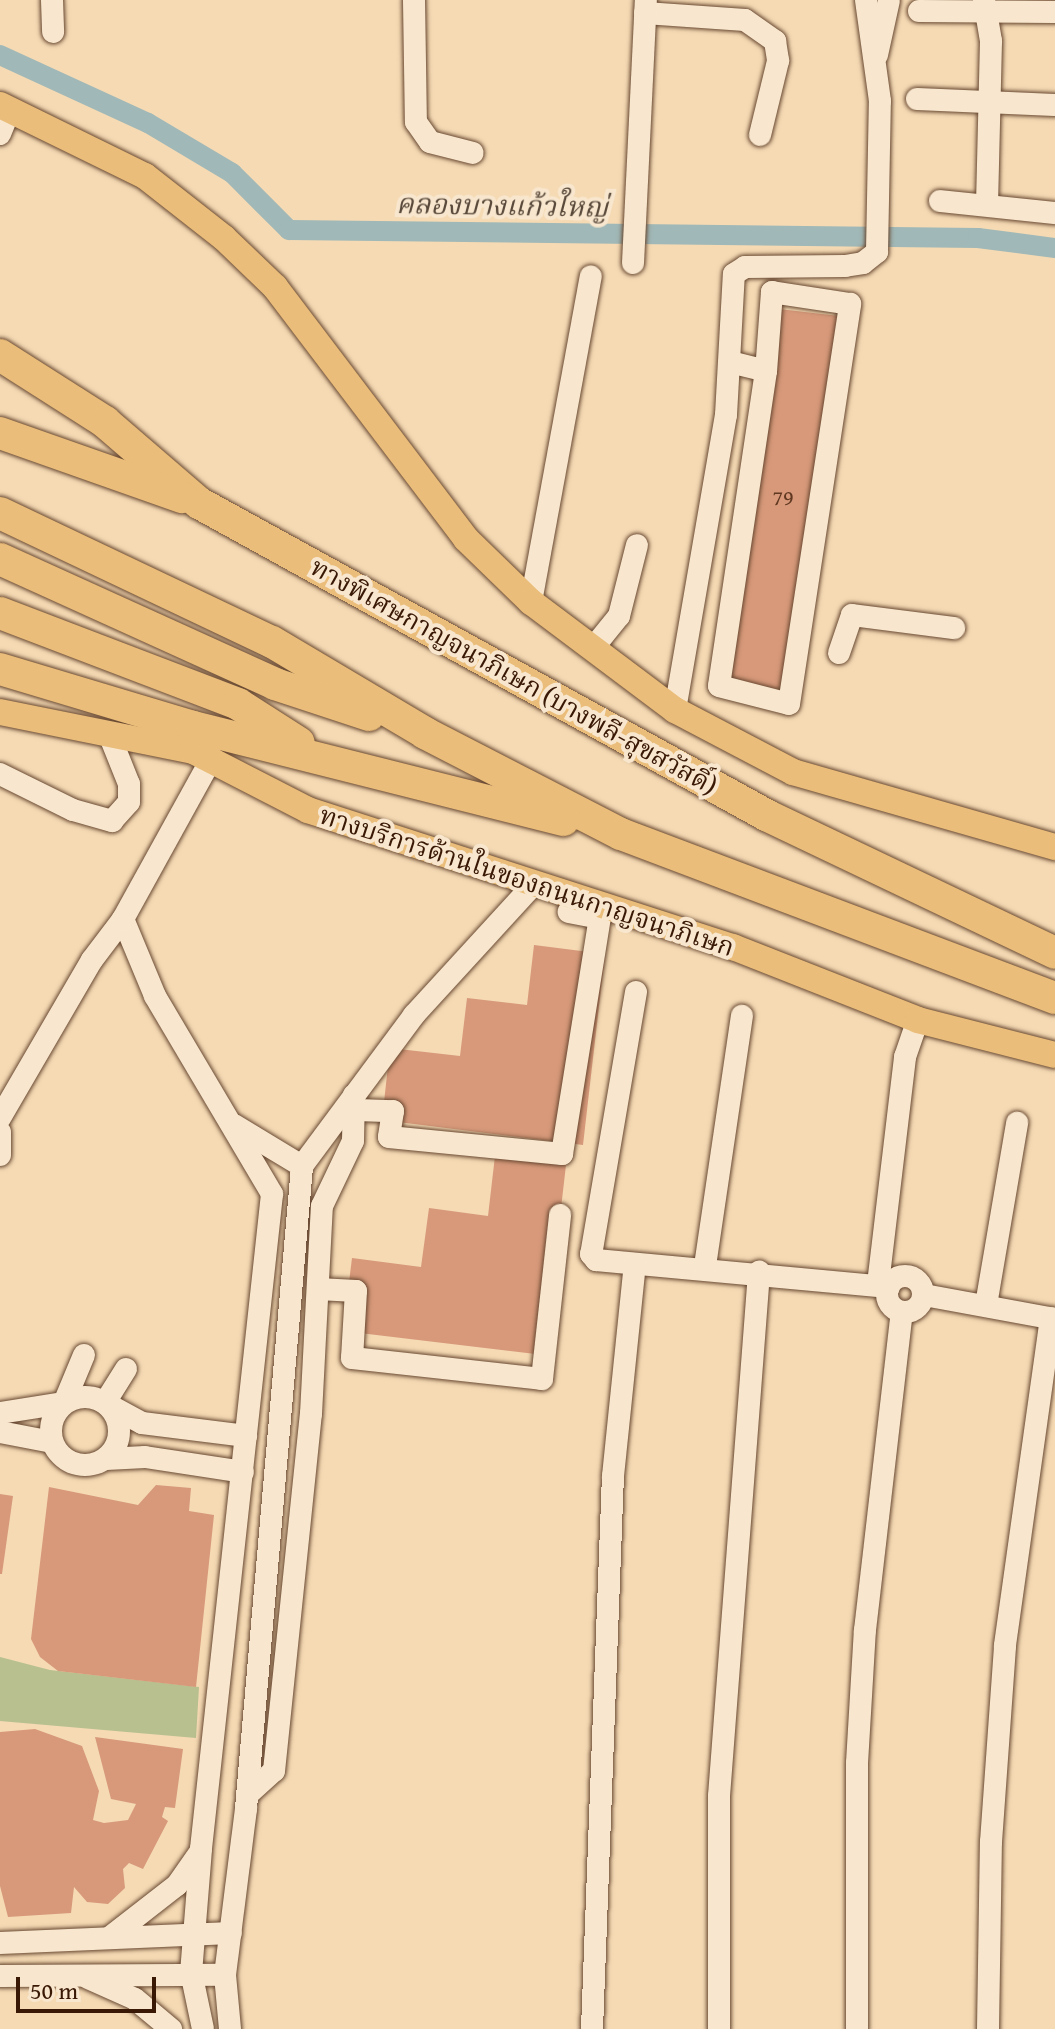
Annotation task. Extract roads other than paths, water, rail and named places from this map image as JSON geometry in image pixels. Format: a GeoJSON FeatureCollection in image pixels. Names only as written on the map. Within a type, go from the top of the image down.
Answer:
{"type":"FeatureCollection","features":[{"type":"Feature","properties":{"kind":"highway","name":"ทางพิเศษกาญจนาภิเษก (บางพลี-สุขสวัสดิ์)"},"geometry":{"type":"LineString","coordinates":[[0,355],[105,422],[199,503],[612,733],[924,896],[1055,953]]}},
{"type":"Feature","properties":{"kind":"highway"},"geometry":{"type":"LineString","coordinates":[[0,433],[199,503]]}},
{"type":"Feature","properties":{"kind":"highway"},"geometry":{"type":"LineString","coordinates":[[0,513],[272,642],[425,733],[621,834],[1055,998]]}},
{"type":"Feature","properties":{"kind":"highway"},"geometry":{"type":"LineString","coordinates":[[0,559],[275,684],[425,733]]}},
{"type":"Feature","properties":{"kind":"highway"},"geometry":{"type":"LineString","coordinates":[[0,613],[238,704],[318,756]]}},
{"type":"Feature","properties":{"kind":"highway"},"geometry":{"type":"LineString","coordinates":[[0,669],[193,727],[621,834]]}},
{"type":"Feature","properties":{"kind":"main road"},"geometry":{"type":"LineString","coordinates":[[5,107],[145,176],[224,238],[275,287],[466,539],[531,602],[675,710],[793,772],[1055,847]]}},
{"type":"Feature","properties":{"kind":"main road","name":"ทางบริการด้านในของถนนกาญจนาภิเษก"},"geometry":{"type":"LineString","coordinates":[[0,712],[212,758],[308,810],[733,947],[918,1020],[1055,1055]]}},
{"type":"Feature","properties":{"kind":"street"},"geometry":{"type":"LineString","coordinates":[[52,0],[53,32]]}},
{"type":"Feature","properties":{"kind":"street"},"geometry":{"type":"LineString","coordinates":[[414,0],[416,122],[430,142],[473,153]]}},
{"type":"Feature","properties":{"kind":"street"},"geometry":{"type":"LineString","coordinates":[[675,710],[726,415],[734,274],[745,267],[845,266],[863,263],[877,252],[881,197],[876,56],[866,0]]}},
{"type":"Feature","properties":{"kind":"street"},"geometry":{"type":"LineString","coordinates":[[876,56],[889,0]]}},
{"type":"Feature","properties":{"kind":"street"},"geometry":{"type":"LineString","coordinates":[[634,258],[640,202],[646,6],[745,20],[763,28],[775,41],[778,61],[760,135]]}},
{"type":"Feature","properties":{"kind":"street"},"geometry":{"type":"LineString","coordinates":[[987,204],[994,6]]}},
{"type":"Feature","properties":{"kind":"street"},"geometry":{"type":"LineString","coordinates":[[919,11],[994,6],[1055,12]]}},
{"type":"Feature","properties":{"kind":"street"},"geometry":{"type":"LineString","coordinates":[[917,99],[1055,105]]}},
{"type":"Feature","properties":{"kind":"street"},"geometry":{"type":"LineString","coordinates":[[0,134],[5,107]]}},
{"type":"Feature","properties":{"kind":"street"},"geometry":{"type":"LineString","coordinates":[[940,201],[1055,213]]}},
{"type":"Feature","properties":{"kind":"street"},"geometry":{"type":"LineString","coordinates":[[531,602],[591,276]]}},
{"type":"Feature","properties":{"kind":"street"},"geometry":{"type":"LineString","coordinates":[[772,292],[850,304],[789,704],[719,686],[766,371],[772,292]]}},
{"type":"Feature","properties":{"kind":"street"},"geometry":{"type":"LineString","coordinates":[[730,362],[766,371]]}},
{"type":"Feature","properties":{"kind":"street"},"geometry":{"type":"LineString","coordinates":[[593,648],[619,616],[637,545]]}},
{"type":"Feature","properties":{"kind":"street"},"geometry":{"type":"LineString","coordinates":[[839,653],[852,615],[954,628]]}},
{"type":"Feature","properties":{"kind":"street"},"geometry":{"type":"LineString","coordinates":[[0,774],[73,810],[112,821],[129,802],[129,784],[109,734]]}},
{"type":"Feature","properties":{"kind":"street"},"geometry":{"type":"LineString","coordinates":[[0,1118],[92,960],[123,919],[212,758]]}},
{"type":"Feature","properties":{"kind":"street"},"geometry":{"type":"LineString","coordinates":[[230,2029],[225,1975],[247,1795],[302,1166],[355,1103],[414,1015],[534,884]]}},
{"type":"Feature","properties":{"kind":"street"},"geometry":{"type":"LineString","coordinates":[[355,1103],[393,1111],[389,1137],[562,1154],[600,918],[569,912]]}},
{"type":"Feature","properties":{"kind":"street"},"geometry":{"type":"LineString","coordinates":[[123,919],[155,996],[272,1194],[201,1849],[191,1972],[203,2029]]}},
{"type":"Feature","properties":{"kind":"street"},"geometry":{"type":"LineString","coordinates":[[636,992],[591,1254],[635,1264],[705,1266],[883,1286],[910,1276],[924,1295],[1053,1319],[1005,1645],[991,1842],[988,2029]]}},
{"type":"Feature","properties":{"kind":"street"},"geometry":{"type":"LineString","coordinates":[[705,1266],[742,1016]]}},
{"type":"Feature","properties":{"kind":"street"},"geometry":{"type":"LineString","coordinates":[[918,1020],[905,1057],[883,1286],[889,1303],[902,1312],[917,1308],[924,1295]]}},
{"type":"Feature","properties":{"kind":"street"},"geometry":{"type":"LineString","coordinates":[[247,1795],[274,1771],[311,1414],[322,1206],[353,1141],[355,1103]]}},
{"type":"Feature","properties":{"kind":"street"},"geometry":{"type":"LineString","coordinates":[[230,1123],[302,1166]]}},
{"type":"Feature","properties":{"kind":"street"},"geometry":{"type":"LineString","coordinates":[[986,1305],[1017,1123]]}},
{"type":"Feature","properties":{"kind":"street"},"geometry":{"type":"LineString","coordinates":[[0,1132],[0,1155]]}},
{"type":"Feature","properties":{"kind":"street"},"geometry":{"type":"LineString","coordinates":[[272,1194],[286,1189],[298,1197]]}},
{"type":"Feature","properties":{"kind":"street"},"geometry":{"type":"LineString","coordinates":[[318,1289],[356,1291],[352,1358],[542,1379],[560,1215]]}},
{"type":"Feature","properties":{"kind":"street"},"geometry":{"type":"LineString","coordinates":[[592,2029],[613,1476],[635,1264]]}},
{"type":"Feature","properties":{"kind":"street"},"geometry":{"type":"LineString","coordinates":[[719,2029],[719,1796],[759,1272]]}},
{"type":"Feature","properties":{"kind":"street"},"geometry":{"type":"LineString","coordinates":[[857,2029],[857,1763],[865,1630],[902,1312]]}},
{"type":"Feature","properties":{"kind":"street"},"geometry":{"type":"LineString","coordinates":[[52,1442],[52,1421],[64,1403],[84,1355]]}},
{"type":"Feature","properties":{"kind":"street"},"geometry":{"type":"LineString","coordinates":[[105,1403],[126,1369]]}},
{"type":"Feature","properties":{"kind":"street"},"geometry":{"type":"LineString","coordinates":[[0,1413],[64,1403],[85,1396],[142,1423],[246,1436]]}},
{"type":"Feature","properties":{"kind":"street"},"geometry":{"type":"LineString","coordinates":[[105,1403],[120,1431],[106,1459]]}},
{"type":"Feature","properties":{"kind":"street"},"geometry":{"type":"LineString","coordinates":[[280,1411],[311,1414]]}},
{"type":"Feature","properties":{"kind":"street"},"geometry":{"type":"LineString","coordinates":[[0,1432],[52,1442],[75,1464],[145,1457],[243,1472]]}},
{"type":"Feature","properties":{"kind":"street"},"geometry":{"type":"LineString","coordinates":[[108,1939],[177,1885],[201,1849]]}},
{"type":"Feature","properties":{"kind":"street"},"geometry":{"type":"LineString","coordinates":[[0,1943],[108,1939],[195,1931],[231,1933]]}},
{"type":"Feature","properties":{"kind":"street"},"geometry":{"type":"LineString","coordinates":[[0,1976],[191,1972],[225,1975]]}},
{"type":"Feature","properties":{"kind":"street"},"geometry":{"type":"LineString","coordinates":[[73,1973],[135,1999],[171,2029]]}},
{"type":"Feature","properties":{"kind":"waterway","name":"คลองบางแก้วใหญ่"},"geometry":{"type":"LineString","coordinates":[[0,55],[148,123],[232,173],[289,230],[978,238],[1055,248]]}}]}
